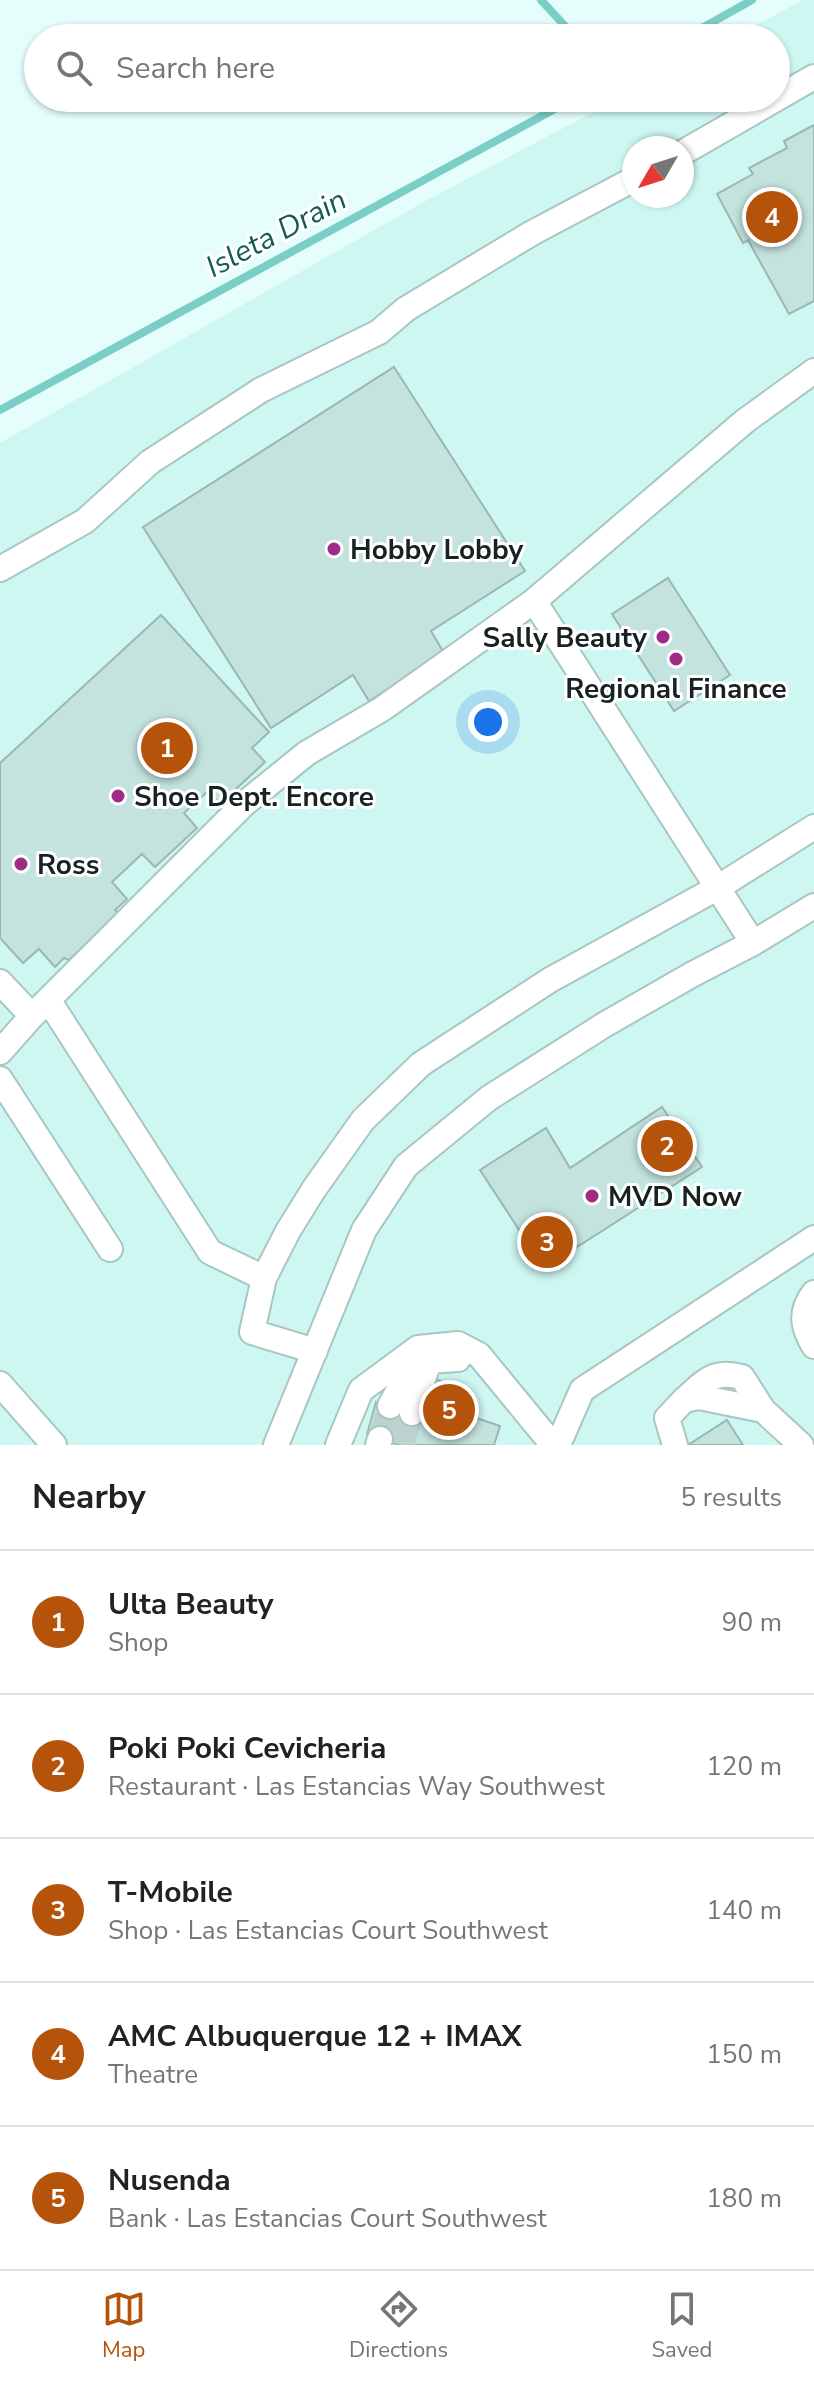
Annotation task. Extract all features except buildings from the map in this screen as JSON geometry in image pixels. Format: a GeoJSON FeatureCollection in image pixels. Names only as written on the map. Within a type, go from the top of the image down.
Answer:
{"type":"FeatureCollection","features":[{"type":"Feature","properties":{"kind":"street"},"geometry":{"type":"LineString","coordinates":[[790,91],[814,77]]}},
{"type":"Feature","properties":{"kind":"street"},"geometry":{"type":"LineString","coordinates":[[694,146],[753,112]]}},
{"type":"Feature","properties":{"kind":"street"},"geometry":{"type":"LineString","coordinates":[[0,569],[85,521],[150,462],[261,390],[379,332],[406,309],[532,233],[622,185]]}},
{"type":"Feature","properties":{"kind":"street"},"geometry":{"type":"LineString","coordinates":[[0,1052],[244,804],[307,753],[382,709],[534,601],[745,421],[814,371]]}},
{"type":"Feature","properties":{"kind":"street"},"geometry":{"type":"LineString","coordinates":[[534,601],[753,943]]}},
{"type":"Feature","properties":{"kind":"street"},"geometry":{"type":"LineString","coordinates":[[315,1351],[252,1332],[264,1278],[288,1231],[363,1120],[421,1064],[550,980],[717,888],[814,827]]}},
{"type":"Feature","properties":{"kind":"street"},"geometry":{"type":"LineString","coordinates":[[276,1445],[364,1230],[406,1166],[489,1098],[615,1018],[814,906]]}},
{"type":"Feature","properties":{"kind":"street"},"geometry":{"type":"LineString","coordinates":[[0,982],[40,1008],[210,1252],[264,1278]]}},
{"type":"Feature","properties":{"kind":"street"},"geometry":{"type":"LineString","coordinates":[[0,1079],[110,1249]]}},
{"type":"Feature","properties":{"kind":"street"},"geometry":{"type":"LineString","coordinates":[[338,1445],[361,1390],[418,1348],[458,1344],[479,1355],[556,1445],[582,1390],[814,1238]]}},
{"type":"Feature","properties":{"kind":"street"},"geometry":{"type":"LineString","coordinates":[[814,1293],[803,1319],[814,1346]]}},
{"type":"Feature","properties":{"kind":"street"},"geometry":{"type":"LineString","coordinates":[[401,1410],[429,1361],[455,1358],[475,1367],[537,1445]]}},
{"type":"Feature","properties":{"kind":"street"},"geometry":{"type":"LineString","coordinates":[[0,1384],[54,1445]]}},
{"type":"Feature","properties":{"kind":"street"},"geometry":{"type":"LineString","coordinates":[[675,1445],[667,1418],[684,1400],[699,1397],[763,1410],[801,1445]]}},
{"type":"Feature","properties":{"kind":"shaded area"},"geometry":{"type":"Polygon","coordinates":[[[803,0],[814,0],[814,1445],[0,1445],[0,443],[418,205],[594,112],[790,112],[790,24],[758,24],[803,0]]]}},
{"type":"Feature","properties":{"kind":"waterway"},"geometry":{"type":"LineString","coordinates":[[541,0],[563,24]]}},
{"type":"Feature","properties":{"kind":"waterway","name":"Isleta Drain"},"geometry":{"type":"LineString","coordinates":[[709,24],[752,0]]}},
{"type":"Feature","properties":{"kind":"waterway","name":"Isleta Drain"},"geometry":{"type":"LineString","coordinates":[[0,410],[549,112]]}},
{"type":"Feature","properties":{"kind":"tunnel"},"geometry":{"type":"LineString","coordinates":[[380,1439],[390,1406]]}},
{"type":"Feature","properties":{"kind":"tunnel"},"geometry":{"type":"LineString","coordinates":[[402,1445],[412,1413]]}},
{"type":"Feature","properties":{"kind":"place","name":"AMC Albuquerque 12 + IMAX"},"geometry":{"type":"Point","coordinates":[772,217]}},
{"type":"Feature","properties":{"kind":"place","name":"Hobby Lobby"},"geometry":{"type":"Point","coordinates":[334,549]}},
{"type":"Feature","properties":{"kind":"place","name":"Sally Beauty"},"geometry":{"type":"Point","coordinates":[663,637]}},
{"type":"Feature","properties":{"kind":"place","name":"Regional Finance"},"geometry":{"type":"Point","coordinates":[676,659]}},
{"type":"Feature","properties":{"kind":"place","name":"Ulta Beauty"},"geometry":{"type":"Point","coordinates":[167,748]}},
{"type":"Feature","properties":{"kind":"place","name":"Shoe Dept. Encore"},"geometry":{"type":"Point","coordinates":[118,796]}},
{"type":"Feature","properties":{"kind":"place","name":"Ross"},"geometry":{"type":"Point","coordinates":[21,864]}},
{"type":"Feature","properties":{"kind":"place","name":"Poki Poki Cevicheria"},"geometry":{"type":"Point","coordinates":[667,1146]}},
{"type":"Feature","properties":{"kind":"place","name":"MVD Now"},"geometry":{"type":"Point","coordinates":[592,1196]}},
{"type":"Feature","properties":{"kind":"place","name":"T-Mobile"},"geometry":{"type":"Point","coordinates":[547,1242]}},
{"type":"Feature","properties":{"kind":"place","name":"Nusenda"},"geometry":{"type":"Point","coordinates":[449,1410]}}]}
